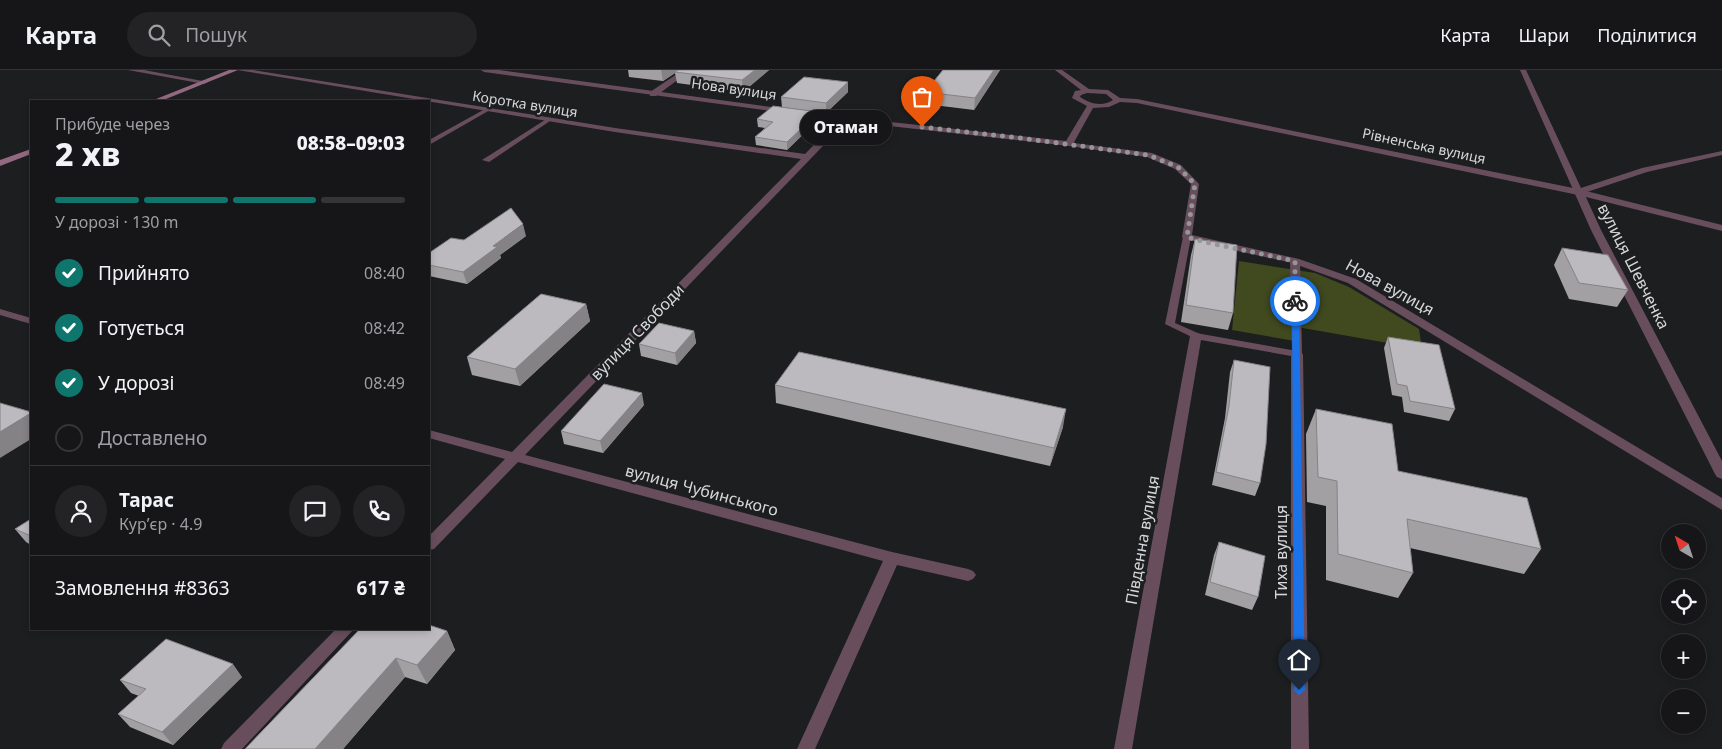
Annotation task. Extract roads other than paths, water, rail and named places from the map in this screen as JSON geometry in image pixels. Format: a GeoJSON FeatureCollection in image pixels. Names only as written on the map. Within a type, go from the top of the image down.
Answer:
{"type":"FeatureCollection","features":[{"type":"Feature","properties":{"kind":"main road"},"geometry":{"type":"LineString","coordinates":[[158,100],[235,70]]}},
{"type":"Feature","properties":{"kind":"main road"},"geometry":{"type":"LineString","coordinates":[[0,163],[30,151]]}},
{"type":"Feature","properties":{"kind":"street"},"geometry":{"type":"LineString","coordinates":[[131,70],[204,82]]}},
{"type":"Feature","properties":{"kind":"street","name":"Коротка вулиця"},"geometry":{"type":"LineString","coordinates":[[240,70],[425,100]]}},
{"type":"Feature","properties":{"kind":"street","name":"Нова вулиця"},"geometry":{"type":"LineString","coordinates":[[484,70],[844,119],[1070,144],[1148,155],[1178,167],[1195,184],[1187,237],[1295,261],[1352,281],[1722,505]]}},
{"type":"Feature","properties":{"kind":"street"},"geometry":{"type":"LineString","coordinates":[[653,94],[688,70]]}},
{"type":"Feature","properties":{"kind":"street"},"geometry":{"type":"LineString","coordinates":[[1058,70],[1087,91]]}},
{"type":"Feature","properties":{"kind":"street","name":"вулиця Шевченка"},"geometry":{"type":"LineString","coordinates":[[1523,70],[1578,192],[1722,474]]}},
{"type":"Feature","properties":{"kind":"street"},"geometry":{"type":"LineString","coordinates":[[1087,91],[1108,92],[1118,100],[1108,105],[1091,105],[1076,98],[1078,94],[1087,91]]}},
{"type":"Feature","properties":{"kind":"street","name":"Рівненська вулиця"},"geometry":{"type":"LineString","coordinates":[[1118,100],[1137,101],[1578,192],[1722,228]]}},
{"type":"Feature","properties":{"kind":"street","name":"Коротка вулиця"},"geometry":{"type":"LineString","coordinates":[[430,101],[548,120],[806,157]]}},
{"type":"Feature","properties":{"kind":"street"},"geometry":{"type":"LineString","coordinates":[[1070,144],[1091,105]]}},
{"type":"Feature","properties":{"kind":"street","name":"вулиця Свободи"},"geometry":{"type":"LineString","coordinates":[[430,544],[844,119]]}},
{"type":"Feature","properties":{"kind":"street"},"geometry":{"type":"LineString","coordinates":[[1578,192],[1645,170],[1722,153]]}},
{"type":"Feature","properties":{"kind":"street"},"geometry":{"type":"LineString","coordinates":[[0,312],[30,321]]}},
{"type":"Feature","properties":{"kind":"street"},"geometry":{"type":"LineString","coordinates":[[1196,336],[1297,354]]}},
{"type":"Feature","properties":{"kind":"street","name":"Південна вулиця"},"geometry":{"type":"LineString","coordinates":[[1123,749],[1196,336]]}},
{"type":"Feature","properties":{"kind":"street","name":"Тиха вулиця"},"geometry":{"type":"LineString","coordinates":[[1297,354],[1300,749]]}},
{"type":"Feature","properties":{"kind":"street","name":"вулиця Чубинського"},"geometry":{"type":"LineString","coordinates":[[430,434],[514,459],[892,558],[968,575]]}},
{"type":"Feature","properties":{"kind":"street"},"geometry":{"type":"LineString","coordinates":[[806,749],[892,558]]}},
{"type":"Feature","properties":{"kind":"street"},"geometry":{"type":"LineString","coordinates":[[230,749],[345,630]]}},
{"type":"Feature","properties":{"kind":"lane"},"geometry":{"type":"LineString","coordinates":[[430,142],[487,110]]}},
{"type":"Feature","properties":{"kind":"lane"},"geometry":{"type":"LineString","coordinates":[[486,160],[548,120]]}},
{"type":"Feature","properties":{"kind":"lane"},"geometry":{"type":"LineString","coordinates":[[1187,237],[1170,324],[1196,336]]}},
{"type":"Feature","properties":{"kind":"lane"},"geometry":{"type":"LineString","coordinates":[[1295,261],[1297,354]]}},
{"type":"Feature","properties":{"kind":"place","name":"Отаман"},"geometry":{"type":"Point","coordinates":[922,127]}}]}
